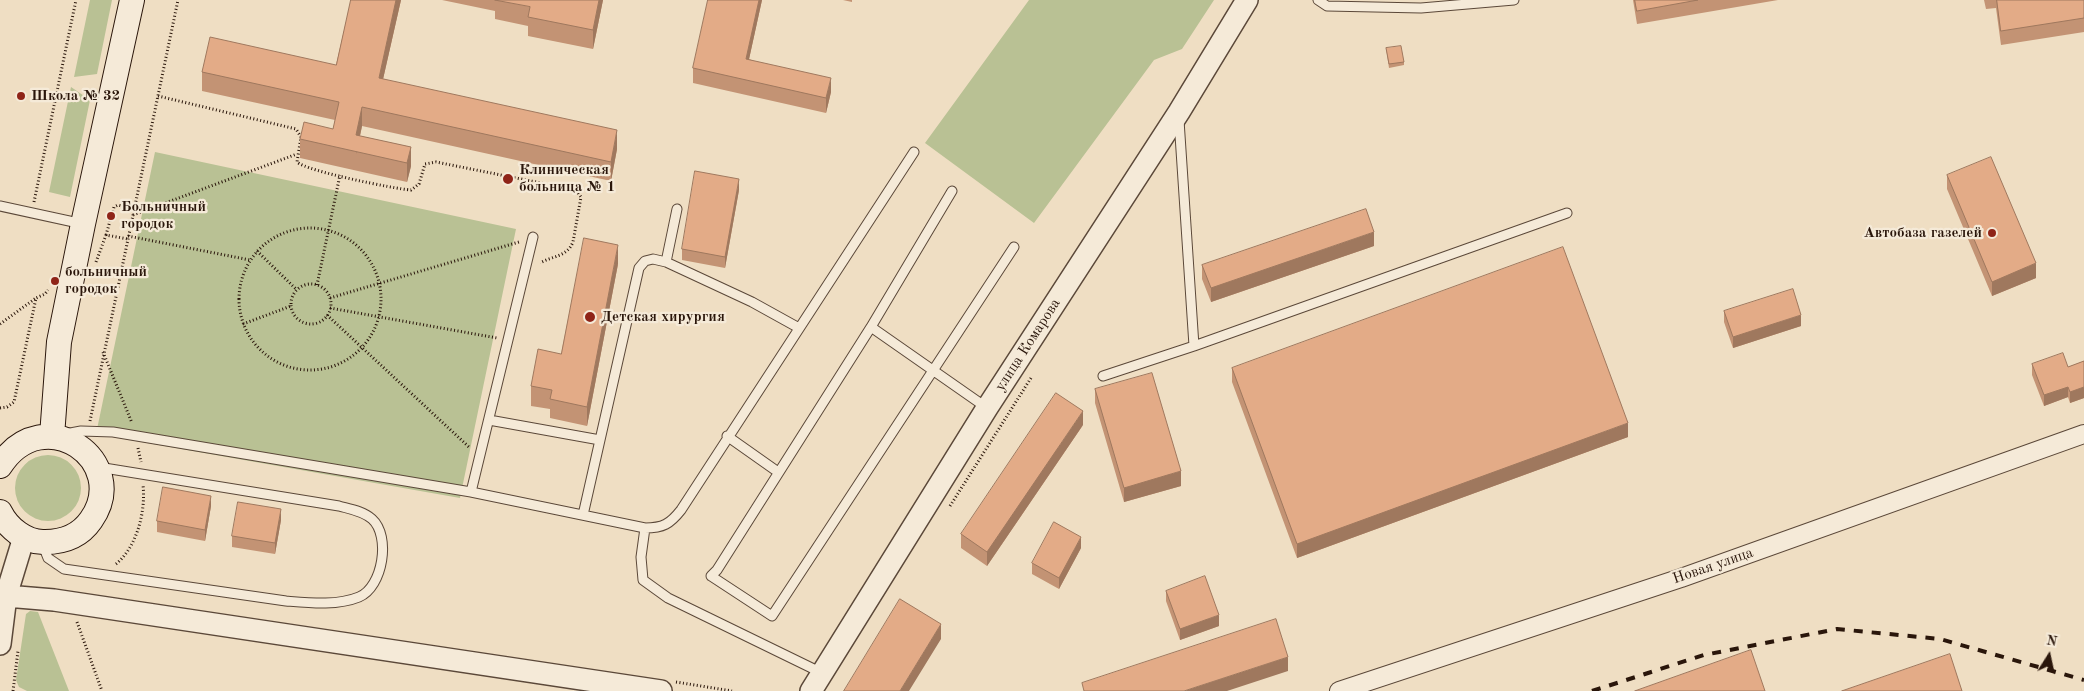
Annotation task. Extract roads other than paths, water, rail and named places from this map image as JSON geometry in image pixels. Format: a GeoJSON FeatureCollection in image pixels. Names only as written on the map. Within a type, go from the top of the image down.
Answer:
{"type":"FeatureCollection","features":[{"type":"Feature","properties":{"kind":"main road"},"geometry":{"type":"LineString","coordinates":[[52,436],[59,342],[132,0]]}},
{"type":"Feature","properties":{"kind":"main road"},"geometry":{"type":"LineString","coordinates":[[0,466],[16,446],[33,438],[52,436],[66,439],[89,455],[96,467],[101,482],[101,498],[96,514],[86,527],[74,536],[58,542],[33,540],[13,529],[0,512]]}},
{"type":"Feature","properties":{"kind":"street","name":"улица Комарова"},"geometry":{"type":"LineString","coordinates":[[811,691],[987,408],[1179,112],[1247,0]]}},
{"type":"Feature","properties":{"kind":"street","name":"Новая улица"},"geometry":{"type":"LineString","coordinates":[[1339,691],[1681,578],[2084,434]]}},
{"type":"Feature","properties":{"kind":"street"},"geometry":{"type":"LineString","coordinates":[[5,641],[6,596],[33,540]]}},
{"type":"Feature","properties":{"kind":"street"},"geometry":{"type":"LineString","coordinates":[[6,596],[54,600],[661,691]]}},
{"type":"Feature","properties":{"kind":"lane"},"geometry":{"type":"LineString","coordinates":[[1318,0],[1327,6],[1421,8],[1514,0]]}},
{"type":"Feature","properties":{"kind":"lane"},"geometry":{"type":"LineString","coordinates":[[1179,112],[1186,250],[1194,346]]}},
{"type":"Feature","properties":{"kind":"lane"},"geometry":{"type":"LineString","coordinates":[[52,436],[88,431],[120,434],[471,492],[645,528],[660,528],[671,522],[914,152]]}},
{"type":"Feature","properties":{"kind":"lane"},"geometry":{"type":"LineString","coordinates":[[952,191],[871,327],[717,570],[711,576],[772,616],[931,370],[1014,247]]}},
{"type":"Feature","properties":{"kind":"lane"},"geometry":{"type":"LineString","coordinates":[[0,206],[83,224]]}},
{"type":"Feature","properties":{"kind":"lane"},"geometry":{"type":"LineString","coordinates":[[666,262],[677,209]]}},
{"type":"Feature","properties":{"kind":"lane"},"geometry":{"type":"LineString","coordinates":[[1103,376],[1194,346],[1567,213]]}},
{"type":"Feature","properties":{"kind":"lane"},"geometry":{"type":"LineString","coordinates":[[471,492],[533,238]]}},
{"type":"Feature","properties":{"kind":"lane"},"geometry":{"type":"LineString","coordinates":[[583,515],[639,268],[645,261],[653,259],[666,262],[752,302],[799,328]]}},
{"type":"Feature","properties":{"kind":"lane"},"geometry":{"type":"LineString","coordinates":[[871,327],[987,408]]}},
{"type":"Feature","properties":{"kind":"lane"},"geometry":{"type":"LineString","coordinates":[[489,420],[600,440]]}},
{"type":"Feature","properties":{"kind":"lane"},"geometry":{"type":"LineString","coordinates":[[727,436],[778,472]]}},
{"type":"Feature","properties":{"kind":"lane"},"geometry":{"type":"LineString","coordinates":[[33,540],[48,558],[64,569],[286,601],[321,603],[355,598],[370,589],[377,576],[383,545],[380,532],[372,519],[359,512],[340,506],[96,467]]}},
{"type":"Feature","properties":{"kind":"lane"},"geometry":{"type":"LineString","coordinates":[[645,528],[641,557],[643,580],[668,598],[822,673]]}},
{"type":"Feature","properties":{"kind":"railway"},"geometry":{"type":"LineString","coordinates":[[1592,691],[1704,655],[1837,629],[1940,639],[2084,680]]}},
{"type":"Feature","properties":{"kind":"place","name":"Школа № 32"},"geometry":{"type":"Point","coordinates":[21,96]}},
{"type":"Feature","properties":{"kind":"place","name":"Клиническая больница № 1"},"geometry":{"type":"Point","coordinates":[508,179]}},
{"type":"Feature","properties":{"kind":"place","name":"Больничный городок"},"geometry":{"type":"Point","coordinates":[111,216]}},
{"type":"Feature","properties":{"kind":"place","name":"Автобаза газелей"},"geometry":{"type":"Point","coordinates":[1992,233]}},
{"type":"Feature","properties":{"kind":"place","name":"больничный городок"},"geometry":{"type":"Point","coordinates":[55,281]}},
{"type":"Feature","properties":{"kind":"place","name":"Детская хирургия"},"geometry":{"type":"Point","coordinates":[590,317]}}]}
